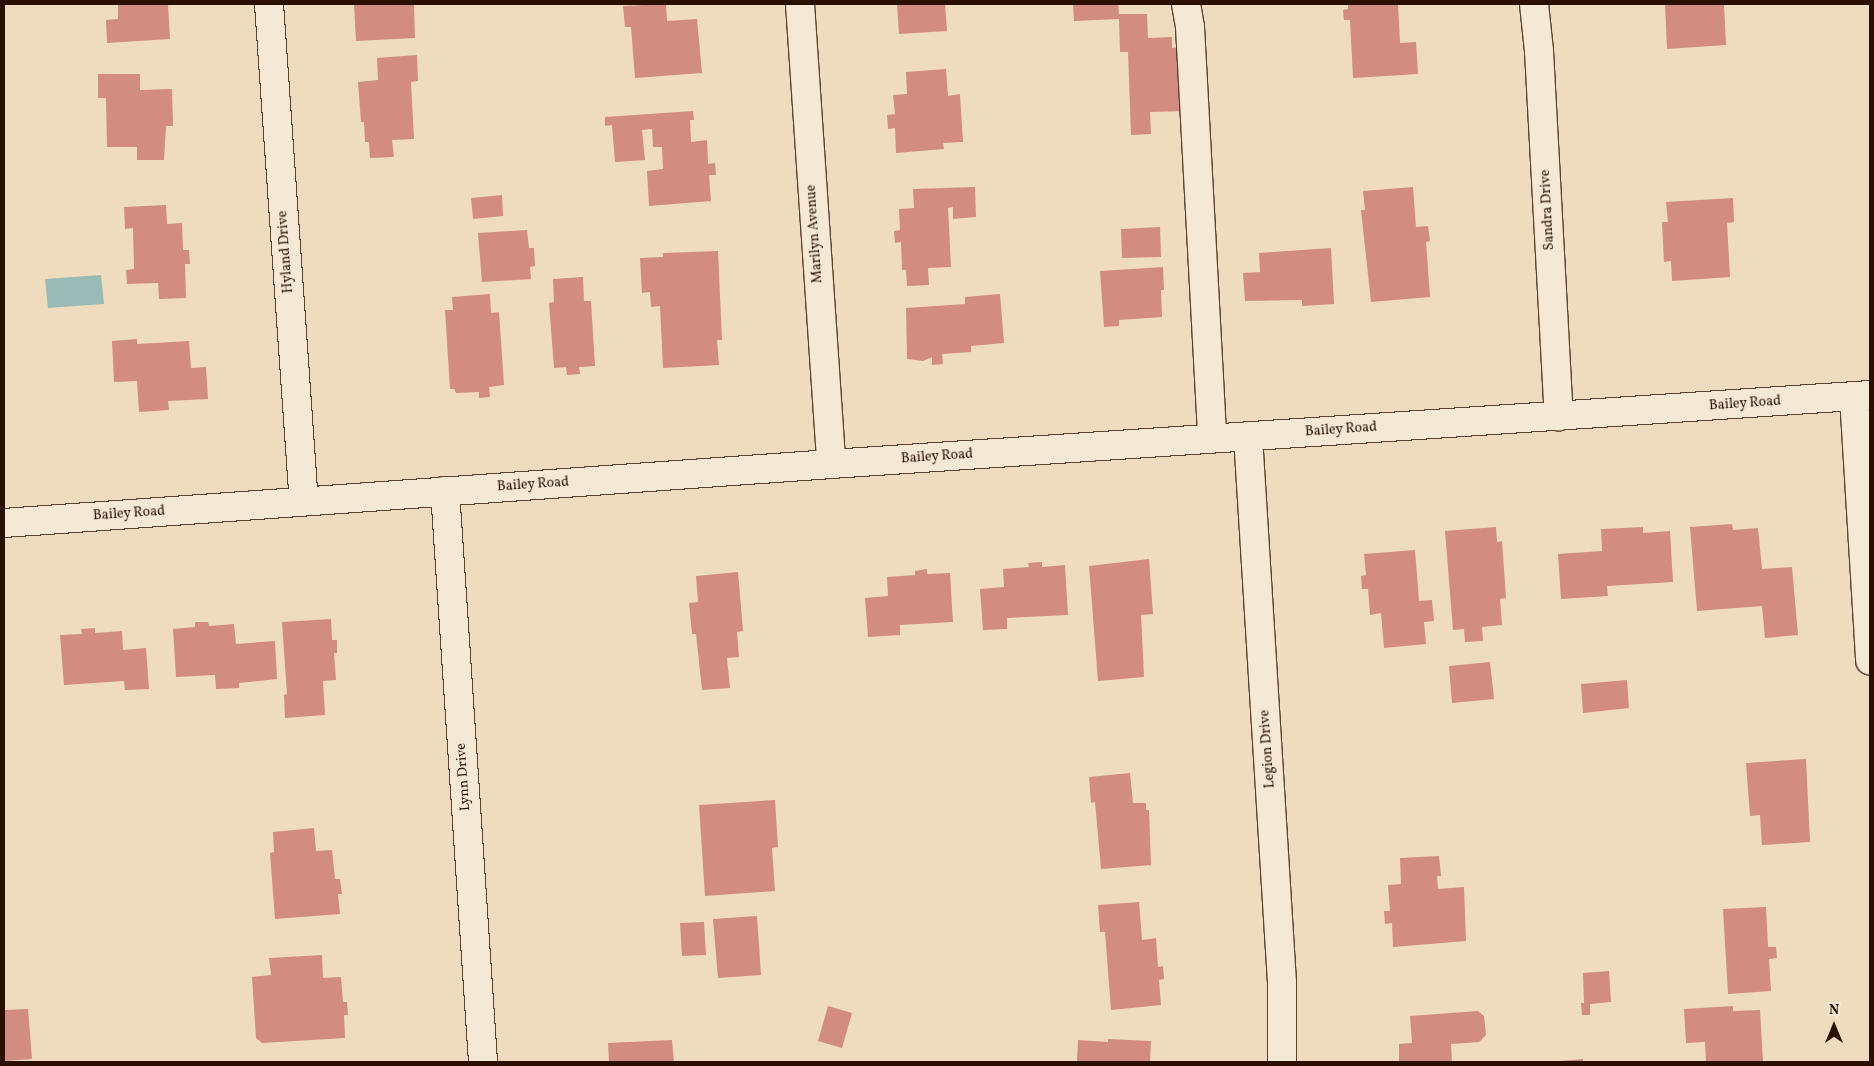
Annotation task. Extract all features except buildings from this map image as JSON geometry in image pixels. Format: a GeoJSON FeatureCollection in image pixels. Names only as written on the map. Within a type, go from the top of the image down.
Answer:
{"type":"FeatureCollection","features":[{"type":"Feature","properties":{"kind":"street","name":"Hyland Drive"},"geometry":{"type":"LineString","coordinates":[[269,4],[304,501]]}},
{"type":"Feature","properties":{"kind":"street","name":"Marilyn Avenue"},"geometry":{"type":"LineString","coordinates":[[800,4],[830,464]]}},
{"type":"Feature","properties":{"kind":"street"},"geometry":{"type":"LineString","coordinates":[[1186,4],[1190,27],[1212,438]]}},
{"type":"Feature","properties":{"kind":"street","name":"Sandra Drive"},"geometry":{"type":"LineString","coordinates":[[1534,4],[1539,51],[1559,416]]}},
{"type":"Feature","properties":{"kind":"street","name":"Bailey Road"},"geometry":{"type":"LineString","coordinates":[[4,522],[1212,438],[1862,396]]}},
{"type":"Feature","properties":{"kind":"street"},"geometry":{"type":"LineString","coordinates":[[1862,396],[1870,661]]}},
{"type":"Feature","properties":{"kind":"street","name":"Legion Drive"},"geometry":{"type":"LineString","coordinates":[[1248,436],[1282,983],[1282,1062]]}},
{"type":"Feature","properties":{"kind":"street","name":"Lynn Drive"},"geometry":{"type":"LineString","coordinates":[[445,491],[482,1062]]}},
{"type":"Feature","properties":{"kind":"water"},"geometry":{"type":"Polygon","coordinates":[[[101,275],[104,304],[48,308],[45,279],[101,275]]]}}]}
